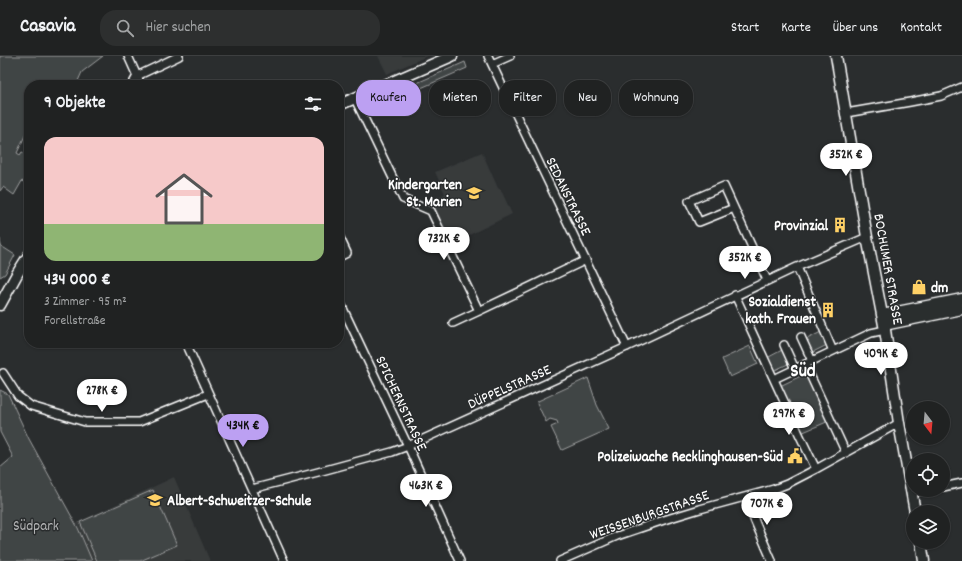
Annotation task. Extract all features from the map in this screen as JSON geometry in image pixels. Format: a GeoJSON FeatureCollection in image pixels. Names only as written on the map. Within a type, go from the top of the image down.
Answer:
{"type":"FeatureCollection","features":[{"type":"Feature","properties":{"kind":"main road"},"geometry":{"type":"LineString","coordinates":[[344,104],[452,56]]}},
{"type":"Feature","properties":{"kind":"main road","name":"BOCHUMER STRASSE"},"geometry":{"type":"LineString","coordinates":[[836,56],[884,323],[906,460]]}},
{"type":"Feature","properties":{"kind":"main road"},"geometry":{"type":"LineString","coordinates":[[1,298],[24,263]]}},
{"type":"Feature","properties":{"kind":"main road"},"geometry":{"type":"LineString","coordinates":[[884,323],[962,299]]}},
{"type":"Feature","properties":{"kind":"main road"},"geometry":{"type":"LineString","coordinates":[[884,323],[962,309]]}},
{"type":"Feature","properties":{"kind":"main road"},"geometry":{"type":"LineString","coordinates":[[921,549],[924,561]]}},
{"type":"Feature","properties":{"kind":"street"},"geometry":{"type":"LineString","coordinates":[[128,56],[139,80]]}},
{"type":"Feature","properties":{"kind":"street"},"geometry":{"type":"LineString","coordinates":[[135,80],[137,76],[179,56]]}},
{"type":"Feature","properties":{"kind":"street","name":"SEDANSTRASSE"},"geometry":{"type":"LineString","coordinates":[[488,56],[627,347]]}},
{"type":"Feature","properties":{"kind":"street"},"geometry":{"type":"LineString","coordinates":[[492,64],[510,56]]}},
{"type":"Feature","properties":{"kind":"street"},"geometry":{"type":"LineString","coordinates":[[846,113],[941,96],[962,87]]}},
{"type":"Feature","properties":{"kind":"street"},"geometry":{"type":"LineString","coordinates":[[355,99],[403,199],[431,211],[479,311]]}},
{"type":"Feature","properties":{"kind":"street"},"geometry":{"type":"LineString","coordinates":[[734,208],[699,222],[689,202],[724,186],[767,280]]}},
{"type":"Feature","properties":{"kind":"street","name":"DÜPPELSTRASSE"},"geometry":{"type":"LineString","coordinates":[[252,489],[392,452],[408,446],[627,347],[767,280],[868,237]]}},
{"type":"Feature","properties":{"kind":"street"},"geometry":{"type":"LineString","coordinates":[[344,247],[347,253],[344,254]]}},
{"type":"Feature","properties":{"kind":"street"},"geometry":{"type":"LineString","coordinates":[[453,323],[586,260]]}},
{"type":"Feature","properties":{"kind":"street"},"geometry":{"type":"LineString","coordinates":[[797,267],[833,351]]}},
{"type":"Feature","properties":{"kind":"street"},"geometry":{"type":"LineString","coordinates":[[735,295],[816,469]]}},
{"type":"Feature","properties":{"kind":"street","name":"SPICHERNSTRASSE"},"geometry":{"type":"LineString","coordinates":[[344,311],[460,561]]}},
{"type":"Feature","properties":{"kind":"street"},"geometry":{"type":"LineString","coordinates":[[774,379],[871,333],[884,323]]}},
{"type":"Feature","properties":{"kind":"street"},"geometry":{"type":"LineString","coordinates":[[801,337],[810,374],[846,453]]}},
{"type":"Feature","properties":{"kind":"street"},"geometry":{"type":"LineString","coordinates":[[784,345],[795,369]]}},
{"type":"Feature","properties":{"kind":"street"},"geometry":{"type":"LineString","coordinates":[[188,348],[284,561]]}},
{"type":"Feature","properties":{"kind":"street"},"geometry":{"type":"LineString","coordinates":[[4,373],[18,396],[31,406],[85,422],[139,422],[208,394]]}},
{"type":"Feature","properties":{"kind":"street","name":"WEISSENBURGSTRASSE"},"geometry":{"type":"LineString","coordinates":[[560,561],[617,536],[700,509],[774,489],[787,484],[899,423]]}},
{"type":"Feature","properties":{"kind":"street"},"geometry":{"type":"LineString","coordinates":[[950,486],[962,483]]}},
{"type":"Feature","properties":{"kind":"street"},"geometry":{"type":"LineString","coordinates":[[746,497],[772,561]]}},
{"type":"Feature","properties":{"kind":"shaded area"},"geometry":{"type":"Polygon","coordinates":[[[378,56],[427,56],[387,74],[378,56]]]}},
{"type":"Feature","properties":{"kind":"shaded area"},"geometry":{"type":"Polygon","coordinates":[[[482,152],[498,188],[501,190],[512,214],[451,244],[431,200],[445,194],[435,172],[482,152]]]}},
{"type":"Feature","properties":{"kind":"shaded area","name":"Albert-Schweitzer-Schule"},"geometry":{"type":"Polygon","coordinates":[[[174,477],[210,561],[92,561],[77,523],[174,477]]]}},
{"type":"Feature","properties":{"kind":"green space"},"geometry":{"type":"Polygon","coordinates":[[[0,56],[103,56],[82,72],[78,80],[24,80],[24,138],[17,153],[20,155],[22,152],[24,153],[24,182],[22,181],[14,195],[3,187],[0,191],[0,56]]]}},
{"type":"Feature","properties":{"kind":"green space"},"geometry":{"type":"Polygon","coordinates":[[[465,62],[467,68],[439,80],[429,80],[429,84],[421,88],[421,81],[465,62]]]}},
{"type":"Feature","properties":{"kind":"green space"},"geometry":{"type":"Polygon","coordinates":[[[0,239],[1,246],[15,255],[5,274],[0,277],[0,239]]]}},
{"type":"Feature","properties":{"kind":"green space"},"geometry":{"type":"Polygon","coordinates":[[[821,332],[827,345],[811,353],[805,340],[821,332]]]}},
{"type":"Feature","properties":{"kind":"green space"},"geometry":{"type":"Polygon","coordinates":[[[750,346],[758,364],[730,377],[722,359],[750,346]]]}},
{"type":"Feature","properties":{"kind":"green space"},"geometry":{"type":"Polygon","coordinates":[[[782,350],[788,364],[773,371],[767,358],[782,350]]]}},
{"type":"Feature","properties":{"kind":"green space"},"geometry":{"type":"Polygon","coordinates":[[[807,373],[829,421],[801,433],[780,386],[807,373]]]}},
{"type":"Feature","properties":{"kind":"green space"},"geometry":{"type":"Polygon","coordinates":[[[588,378],[597,405],[609,429],[562,450],[551,427],[558,424],[557,421],[550,419],[546,422],[537,403],[538,401],[588,378]]]}},
{"type":"Feature","properties":{"kind":"green space","name":"Südpark"},"geometry":{"type":"Polygon","coordinates":[[[0,390],[8,394],[29,439],[78,528],[92,561],[0,561],[0,468],[13,457],[0,432],[0,390]]]}},
{"type":"Feature","properties":{"kind":"green space","name":"Albert-Schweitzer-Schule"},"geometry":{"type":"Polygon","coordinates":[[[153,490],[177,545],[140,561],[97,561],[80,522],[153,490]]]}},
{"type":"Feature","properties":{"kind":"place","name":"Kindergarten St. Marien"},"geometry":{"type":"Point","coordinates":[474,193]}},
{"type":"Feature","properties":{"kind":"place","name":"Provinzial"},"geometry":{"type":"Point","coordinates":[840,225]}},
{"type":"Feature","properties":{"kind":"place","name":"dm"},"geometry":{"type":"Point","coordinates":[919,287]}},
{"type":"Feature","properties":{"kind":"place","name":"Sozialdienst kath. Frauen"},"geometry":{"type":"Point","coordinates":[828,310]}},
{"type":"Feature","properties":{"kind":"place","name":"Polizeiwache Recklinghausen-Süd"},"geometry":{"type":"Point","coordinates":[795,456]}},
{"type":"Feature","properties":{"kind":"place","name":"Albert-Schweitzer-Schule"},"geometry":{"type":"Point","coordinates":[155,500]}},
{"type":"Feature","properties":{"kind":"district","name":"Süd"},"geometry":{"type":"Point","coordinates":[803,369]}}]}
